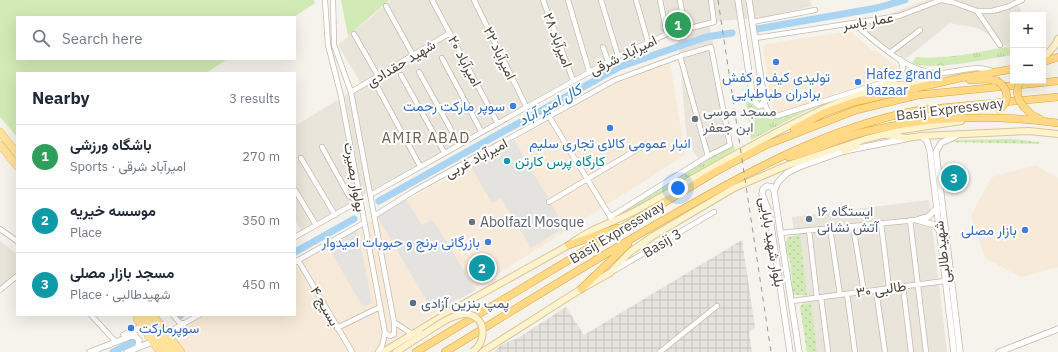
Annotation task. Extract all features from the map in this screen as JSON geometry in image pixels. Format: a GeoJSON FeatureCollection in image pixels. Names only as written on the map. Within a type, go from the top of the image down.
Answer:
{"type":"FeatureCollection","features":[{"type":"Feature","properties":{"kind":"highway"},"geometry":{"type":"LineString","coordinates":[[1046,60],[1058,57]]}},
{"type":"Feature","properties":{"kind":"highway"},"geometry":{"type":"LineString","coordinates":[[766,145],[824,113],[854,102],[960,78],[1010,69]]}},
{"type":"Feature","properties":{"kind":"highway"},"geometry":{"type":"LineString","coordinates":[[960,78],[966,80],[988,79],[997,81],[1004,86],[1007,95],[1005,103],[999,110],[982,118]]}},
{"type":"Feature","properties":{"kind":"highway","name":"Basij Expressway"},"geometry":{"type":"LineString","coordinates":[[416,352],[715,172],[766,145],[856,110],[918,95],[1058,81]]}},
{"type":"Feature","properties":{"kind":"highway"},"geometry":{"type":"LineString","coordinates":[[1019,84],[1016,93],[1018,100],[1032,115],[1044,121]]}},
{"type":"Feature","properties":{"kind":"highway","name":"Basij Expressway"},"geometry":{"type":"LineString","coordinates":[[445,352],[638,234],[774,160],[819,140],[898,114],[920,110],[1058,97]]}},
{"type":"Feature","properties":{"kind":"highway"},"geometry":{"type":"LineString","coordinates":[[774,160],[804,153],[863,132],[936,118],[982,118],[1044,121],[1058,124]]}},
{"type":"Feature","properties":{"kind":"highway"},"geometry":{"type":"LineString","coordinates":[[569,245],[630,224]]}},
{"type":"Feature","properties":{"kind":"highway"},"geometry":{"type":"LineString","coordinates":[[581,289],[638,234]]}},
{"type":"Feature","properties":{"kind":"main road"},"geometry":{"type":"LineString","coordinates":[[1046,57],[1055,46],[1058,39]]}},
{"type":"Feature","properties":{"kind":"main road"},"geometry":{"type":"LineString","coordinates":[[882,89],[888,80],[897,86]]}},
{"type":"Feature","properties":{"kind":"main road"},"geometry":{"type":"LineString","coordinates":[[383,352],[569,245],[584,233],[612,219],[627,216],[808,114],[882,89],[913,82],[939,83]]}},
{"type":"Feature","properties":{"kind":"main road"},"geometry":{"type":"LineString","coordinates":[[482,352],[581,289],[610,273],[639,246],[734,188],[788,165],[882,135],[982,118]]}},
{"type":"Feature","properties":{"kind":"main road"},"geometry":{"type":"LineString","coordinates":[[844,151],[882,135],[907,138],[1029,131],[1058,134]]}},
{"type":"Feature","properties":{"kind":"main road"},"geometry":{"type":"LineString","coordinates":[[1,135],[16,152]]}},
{"type":"Feature","properties":{"kind":"main road"},"geometry":{"type":"LineString","coordinates":[[0,145],[16,165]]}},
{"type":"Feature","properties":{"kind":"main road"},"geometry":{"type":"LineString","coordinates":[[396,352],[455,316],[467,314],[479,321],[484,334],[480,346],[472,352]]}},
{"type":"Feature","properties":{"kind":"main road"},"geometry":{"type":"LineString","coordinates":[[136,316],[142,327],[160,352]]}},
{"type":"Feature","properties":{"kind":"main road"},"geometry":{"type":"LineString","coordinates":[[137,316],[168,352]]}},
{"type":"Feature","properties":{"kind":"main road"},"geometry":{"type":"LineString","coordinates":[[147,316],[175,352]]}},
{"type":"Feature","properties":{"kind":"main road"},"geometry":{"type":"LineString","coordinates":[[155,316],[181,352]]}},
{"type":"Feature","properties":{"kind":"street","name":"بولوار بصیرت"},"geometry":{"type":"LineString","coordinates":[[325,0],[328,45],[341,96],[359,201],[385,333]]}},
{"type":"Feature","properties":{"kind":"street","name":"بولوار بصیرت"},"geometry":{"type":"LineString","coordinates":[[333,0],[334,45],[351,92],[394,322]]}},
{"type":"Feature","properties":{"kind":"street","name":"امیرآباد ۲۰"},"geometry":{"type":"LineString","coordinates":[[432,0],[497,122]]}},
{"type":"Feature","properties":{"kind":"street","name":"امیرآباد ۲۲"},"geometry":{"type":"LineString","coordinates":[[474,0],[526,106]]}},
{"type":"Feature","properties":{"kind":"street","name":"امیرآباد ۲۸"},"geometry":{"type":"LineString","coordinates":[[543,0],[573,80]]}},
{"type":"Feature","properties":{"kind":"street"},"geometry":{"type":"LineString","coordinates":[[568,0],[589,71]]}},
{"type":"Feature","properties":{"kind":"street"},"geometry":{"type":"LineString","coordinates":[[601,0],[618,56]]}},
{"type":"Feature","properties":{"kind":"street"},"geometry":{"type":"LineString","coordinates":[[636,0],[648,42]]}},
{"type":"Feature","properties":{"kind":"street"},"geometry":{"type":"LineString","coordinates":[[660,0],[666,34]]}},
{"type":"Feature","properties":{"kind":"street"},"geometry":{"type":"LineString","coordinates":[[680,0],[685,29]]}},
{"type":"Feature","properties":{"kind":"street","name":"امیرآباد شرقی"},"geometry":{"type":"LineString","coordinates":[[370,195],[481,131],[608,61],[666,34],[714,22],[711,0]]}},
{"type":"Feature","properties":{"kind":"street"},"geometry":{"type":"LineString","coordinates":[[738,0],[753,100],[759,106],[762,105],[764,100]]}},
{"type":"Feature","properties":{"kind":"street"},"geometry":{"type":"LineString","coordinates":[[749,0],[764,100],[766,109],[771,115],[777,116],[897,78],[901,74],[903,68],[900,59]]}},
{"type":"Feature","properties":{"kind":"street","name":"عمار یاسر"},"geometry":{"type":"LineString","coordinates":[[755,38],[899,16],[941,0],[952,2],[977,11],[992,11],[1007,7],[1021,0]]}},
{"type":"Feature","properties":{"kind":"street"},"geometry":{"type":"LineString","coordinates":[[386,6],[413,55]]}},
{"type":"Feature","properties":{"kind":"street"},"geometry":{"type":"LineString","coordinates":[[752,22],[815,10]]}},
{"type":"Feature","properties":{"kind":"street"},"geometry":{"type":"LineString","coordinates":[[977,11],[1000,45]]}},
{"type":"Feature","properties":{"kind":"street"},"geometry":{"type":"LineString","coordinates":[[854,24],[913,67],[934,73],[985,67],[994,72]]}},
{"type":"Feature","properties":{"kind":"street"},"geometry":{"type":"LineString","coordinates":[[891,52],[920,30]]}},
{"type":"Feature","properties":{"kind":"street","name":"شهید حقدادی"},"geometry":{"type":"LineString","coordinates":[[351,92],[450,33]]}},
{"type":"Feature","properties":{"kind":"street"},"geometry":{"type":"LineString","coordinates":[[354,34],[378,76]]}},
{"type":"Feature","properties":{"kind":"street"},"geometry":{"type":"LineString","coordinates":[[603,47],[608,61]]}},
{"type":"Feature","properties":{"kind":"street","name":"امیرآباد غربی"},"geometry":{"type":"LineString","coordinates":[[374,216],[414,191],[550,118],[615,80],[680,56],[711,47],[730,145],[708,156]]}},
{"type":"Feature","properties":{"kind":"street"},"geometry":{"type":"LineString","coordinates":[[550,118],[585,178],[612,219],[708,156],[680,56]]}},
{"type":"Feature","properties":{"kind":"street"},"geometry":{"type":"LineString","coordinates":[[442,58],[481,131]]}},
{"type":"Feature","properties":{"kind":"street"},"geometry":{"type":"LineString","coordinates":[[419,72],[459,144]]}},
{"type":"Feature","properties":{"kind":"street"},"geometry":{"type":"LineString","coordinates":[[401,75],[444,152]]}},
{"type":"Feature","properties":{"kind":"street"},"geometry":{"type":"LineString","coordinates":[[373,79],[420,166]]}},
{"type":"Feature","properties":{"kind":"street"},"geometry":{"type":"LineString","coordinates":[[346,124],[357,122]]}},
{"type":"Feature","properties":{"kind":"street"},"geometry":{"type":"LineString","coordinates":[[921,136],[927,141],[933,152],[948,138],[962,134]]}},
{"type":"Feature","properties":{"kind":"street"},"geometry":{"type":"LineString","coordinates":[[774,191],[778,182],[787,173],[799,167],[844,151],[907,138]]}},
{"type":"Feature","properties":{"kind":"street"},"geometry":{"type":"LineString","coordinates":[[549,202],[585,178],[646,144]]}},
{"type":"Feature","properties":{"kind":"street"},"geometry":{"type":"LineString","coordinates":[[322,147],[349,196],[359,201]]}},
{"type":"Feature","properties":{"kind":"street","name":"شهیدطالبی"},"geometry":{"type":"LineString","coordinates":[[933,152],[937,207],[940,233],[944,246],[945,281],[954,352]]}},
{"type":"Feature","properties":{"kind":"street","name":"شهیدطالبی"},"geometry":{"type":"LineString","coordinates":[[933,152],[944,246],[960,352]]}},
{"type":"Feature","properties":{"kind":"street"},"geometry":{"type":"LineString","coordinates":[[301,158],[335,215]]}},
{"type":"Feature","properties":{"kind":"street","name":"بلوار شهید بابایی"},"geometry":{"type":"LineString","coordinates":[[790,352],[769,212],[762,194],[763,189],[767,186],[772,187],[774,191],[799,352]]}},
{"type":"Feature","properties":{"kind":"street"},"geometry":{"type":"LineString","coordinates":[[296,192],[316,225]]}},
{"type":"Feature","properties":{"kind":"street"},"geometry":{"type":"LineString","coordinates":[[296,236],[359,201]]}},
{"type":"Feature","properties":{"kind":"street"},"geometry":{"type":"LineString","coordinates":[[780,233],[917,220],[928,217],[937,207]]}},
{"type":"Feature","properties":{"kind":"street","name":"Basij 3"},"geometry":{"type":"LineString","coordinates":[[610,273],[714,212]]}},
{"type":"Feature","properties":{"kind":"street"},"geometry":{"type":"LineString","coordinates":[[910,220],[926,352]]}},
{"type":"Feature","properties":{"kind":"street"},"geometry":{"type":"LineString","coordinates":[[917,220],[935,225],[940,233]]}},
{"type":"Feature","properties":{"kind":"street"},"geometry":{"type":"LineString","coordinates":[[881,223],[889,288]]}},
{"type":"Feature","properties":{"kind":"street"},"geometry":{"type":"LineString","coordinates":[[296,261],[364,224]]}},
{"type":"Feature","properties":{"kind":"street"},"geometry":{"type":"LineString","coordinates":[[853,226],[864,292]]}},
{"type":"Feature","properties":{"kind":"street"},"geometry":{"type":"LineString","coordinates":[[830,228],[840,295]]}},
{"type":"Feature","properties":{"kind":"street"},"geometry":{"type":"LineString","coordinates":[[0,229],[16,241]]}},
{"type":"Feature","properties":{"kind":"street"},"geometry":{"type":"LineString","coordinates":[[809,230],[828,352]]}},
{"type":"Feature","properties":{"kind":"street","name":"بسیج ۴"},"geometry":{"type":"LineString","coordinates":[[296,261],[352,352]]}},
{"type":"Feature","properties":{"kind":"street"},"geometry":{"type":"LineString","coordinates":[[0,290],[16,277]]}},
{"type":"Feature","properties":{"kind":"street","name":"طالبی ۳۰"},"geometry":{"type":"LineString","coordinates":[[792,301],[945,281]]}},
{"type":"Feature","properties":{"kind":"street"},"geometry":{"type":"LineString","coordinates":[[0,282],[5,286]]}},
{"type":"Feature","properties":{"kind":"street"},"geometry":{"type":"LineString","coordinates":[[903,286],[911,352]]}},
{"type":"Feature","properties":{"kind":"street"},"geometry":{"type":"LineString","coordinates":[[876,290],[885,352]]}},
{"type":"Feature","properties":{"kind":"street"},"geometry":{"type":"LineString","coordinates":[[847,294],[855,352]]}},
{"type":"Feature","properties":{"kind":"street"},"geometry":{"type":"LineString","coordinates":[[660,352],[718,306]]}},
{"type":"Feature","properties":{"kind":"street"},"geometry":{"type":"LineString","coordinates":[[337,328],[380,307]]}},
{"type":"Feature","properties":{"kind":"street"},"geometry":{"type":"LineString","coordinates":[[92,316],[114,340]]}},
{"type":"Feature","properties":{"kind":"street"},"geometry":{"type":"LineString","coordinates":[[174,316],[179,322],[184,324]]}},
{"type":"Feature","properties":{"kind":"street"},"geometry":{"type":"LineString","coordinates":[[167,333],[197,316]]}},
{"type":"Feature","properties":{"kind":"street"},"geometry":{"type":"LineString","coordinates":[[378,352],[382,346],[385,333],[390,336],[394,334],[394,322]]}},
{"type":"Feature","properties":{"kind":"street"},"geometry":{"type":"LineString","coordinates":[[394,322],[412,334]]}},
{"type":"Feature","properties":{"kind":"street"},"geometry":{"type":"LineString","coordinates":[[90,352],[142,327]]}},
{"type":"Feature","properties":{"kind":"street"},"geometry":{"type":"LineString","coordinates":[[951,329],[957,328]]}},
{"type":"Feature","properties":{"kind":"street"},"geometry":{"type":"LineString","coordinates":[[999,352],[1058,329]]}},
{"type":"Feature","properties":{"kind":"street"},"geometry":{"type":"LineString","coordinates":[[90,352],[134,335],[139,340],[138,346]]}},
{"type":"Feature","properties":{"kind":"street"},"geometry":{"type":"LineString","coordinates":[[127,352],[138,346],[152,342]]}},
{"type":"Feature","properties":{"kind":"shaded area"},"geometry":{"type":"Polygon","coordinates":[[[391,0],[810,0],[812,6],[766,17],[709,22],[731,144],[698,158],[687,142],[677,25],[620,51],[301,230],[296,222],[296,125],[362,85],[338,45],[391,0]]]}},
{"type":"Feature","properties":{"kind":"shaded area"},"geometry":{"type":"Polygon","coordinates":[[[927,0],[1016,0],[1022,12],[1010,12],[1010,49],[978,28],[950,23],[906,59],[857,26],[927,0]]]}},
{"type":"Feature","properties":{"kind":"shaded area"},"geometry":{"type":"Polygon","coordinates":[[[850,31],[873,51],[876,51],[898,67],[897,73],[841,92],[837,91],[833,95],[777,114],[773,112],[763,47],[766,44],[850,31]]]}},
{"type":"Feature","properties":{"kind":"shaded area"},"geometry":{"type":"Polygon","coordinates":[[[670,62],[685,155],[375,352],[185,352],[172,334],[203,316],[296,316],[296,262],[615,84],[670,62]]]}},
{"type":"Feature","properties":{"kind":"shaded area"},"geometry":{"type":"Polygon","coordinates":[[[514,140],[565,227],[531,248],[501,198],[492,203],[471,167],[514,140]]]}},
{"type":"Feature","properties":{"kind":"shaded area"},"geometry":{"type":"Polygon","coordinates":[[[1035,165],[1058,178],[1058,267],[1021,277],[985,258],[971,215],[992,177],[1035,165]]]}},
{"type":"Feature","properties":{"kind":"shaded area"},"geometry":{"type":"Polygon","coordinates":[[[406,199],[422,225],[433,220],[476,290],[438,310],[431,308],[377,216],[406,199]]]}},
{"type":"Feature","properties":{"kind":"shaded area"},"geometry":{"type":"Polygon","coordinates":[[[929,200],[947,352],[810,352],[792,217],[929,200]]]}},
{"type":"Feature","properties":{"kind":"shaded area"},"geometry":{"type":"Polygon","coordinates":[[[357,228],[372,303],[363,307],[327,245],[357,228]]]}},
{"type":"Feature","properties":{"kind":"shaded area"},"geometry":{"type":"Polygon","coordinates":[[[742,240],[755,327],[749,332],[752,352],[494,352],[501,345],[518,338],[566,307],[584,335],[742,240]]]}},
{"type":"Feature","properties":{"kind":"shaded area"},"geometry":{"type":"Polygon","coordinates":[[[0,241],[16,253],[16,274],[0,287],[0,241]]]}},
{"type":"Feature","properties":{"kind":"green space"},"geometry":{"type":"Polygon","coordinates":[[[0,0],[314,0],[315,3],[296,16],[16,16],[16,60],[226,60],[208,72],[16,72],[16,136],[0,117],[0,0]]]}},
{"type":"Feature","properties":{"kind":"green space"},"geometry":{"type":"Polygon","coordinates":[[[341,0],[389,0],[348,36],[341,0]]]}},
{"type":"Feature","properties":{"kind":"green space"},"geometry":{"type":"Polygon","coordinates":[[[1006,47],[1010,49],[1010,55],[976,61],[932,66],[912,63],[916,57],[928,58],[973,53],[1006,47]]]}},
{"type":"Feature","properties":{"kind":"green space"},"geometry":{"type":"Polygon","coordinates":[[[845,95],[846,96],[804,112],[751,140],[746,100],[770,119],[777,119],[845,95]]]}},
{"type":"Feature","properties":{"kind":"green space"},"geometry":{"type":"Polygon","coordinates":[[[1013,139],[1039,142],[1039,144],[946,142],[948,140],[1013,139]]]}},
{"type":"Feature","properties":{"kind":"green space"},"geometry":{"type":"Polygon","coordinates":[[[731,145],[734,145],[735,150],[627,213],[618,213],[731,145]]]}},
{"type":"Feature","properties":{"kind":"green space"},"geometry":{"type":"Polygon","coordinates":[[[800,235],[807,295],[793,295],[790,261],[786,242],[788,237],[800,235]]]}},
{"type":"Feature","properties":{"kind":"green space"},"geometry":{"type":"Polygon","coordinates":[[[811,303],[817,352],[807,352],[800,307],[802,304],[811,303]]]}},
{"type":"Feature","properties":{"kind":"waterway"},"geometry":{"type":"LineString","coordinates":[[757,29],[877,8],[905,0]]}},
{"type":"Feature","properties":{"kind":"waterway","name":"کال امیر آباد"},"geometry":{"type":"LineString","coordinates":[[379,201],[619,67],[706,37],[732,33]]}},
{"type":"Feature","properties":{"kind":"waterway","name":"کال امیر آباد"},"geometry":{"type":"LineString","coordinates":[[296,251],[354,219]]}},
{"type":"Feature","properties":{"kind":"waterway","name":"کال امیر آباد"},"geometry":{"type":"LineString","coordinates":[[113,352],[136,340]]}},
{"type":"Feature","properties":{"kind":"railway"},"geometry":{"type":"LineString","coordinates":[[718,0],[771,352]]}},
{"type":"Feature","properties":{"kind":"place","name":"باشگاه ورزشی"},"geometry":{"type":"Point","coordinates":[678,25]}},
{"type":"Feature","properties":{"kind":"place","name":"تولیدی کیف و کفش برادران طباطبایی"},"geometry":{"type":"Point","coordinates":[776,62]}},
{"type":"Feature","properties":{"kind":"place","name":"Hafez grand bazaar"},"geometry":{"type":"Point","coordinates":[858,82]}},
{"type":"Feature","properties":{"kind":"place","name":"سوپر مارکت رحمت"},"geometry":{"type":"Point","coordinates":[513,106]}},
{"type":"Feature","properties":{"kind":"place","name":"مسجد موسی ابن جعفر"},"geometry":{"type":"Point","coordinates":[695,119]}},
{"type":"Feature","properties":{"kind":"place","name":"انبار عمومی کالای تجاری سلیم"},"geometry":{"type":"Point","coordinates":[610,128]}},
{"type":"Feature","properties":{"kind":"place","name":"کارگاه پرس کارتن"},"geometry":{"type":"Point","coordinates":[507,161]}},
{"type":"Feature","properties":{"kind":"place","name":"مسجد بازار مصلی"},"geometry":{"type":"Point","coordinates":[954,178]}},
{"type":"Feature","properties":{"kind":"place","name":"ایستگاه ۱۶ آتش نشانی"},"geometry":{"type":"Point","coordinates":[809,219]}},
{"type":"Feature","properties":{"kind":"place","name":"Abolfazl Mosque"},"geometry":{"type":"Point","coordinates":[472,222]}},
{"type":"Feature","properties":{"kind":"place","name":"بازار مصلى"},"geometry":{"type":"Point","coordinates":[1025,230]}},
{"type":"Feature","properties":{"kind":"place","name":"بازرگانی برنج و حبوبات امیدوار"},"geometry":{"type":"Point","coordinates":[488,242]}},
{"type":"Feature","properties":{"kind":"place","name":"موسسه خیریه"},"geometry":{"type":"Point","coordinates":[482,268]}},
{"type":"Feature","properties":{"kind":"place","name":"پمپ بنزین آزادی"},"geometry":{"type":"Point","coordinates":[413,303]}},
{"type":"Feature","properties":{"kind":"place","name":"سوپرمارکت"},"geometry":{"type":"Point","coordinates":[131,328]}},
{"type":"Feature","properties":{"kind":"district","name":"AMIR ABAD"},"geometry":{"type":"Point","coordinates":[426,138]}}]}
